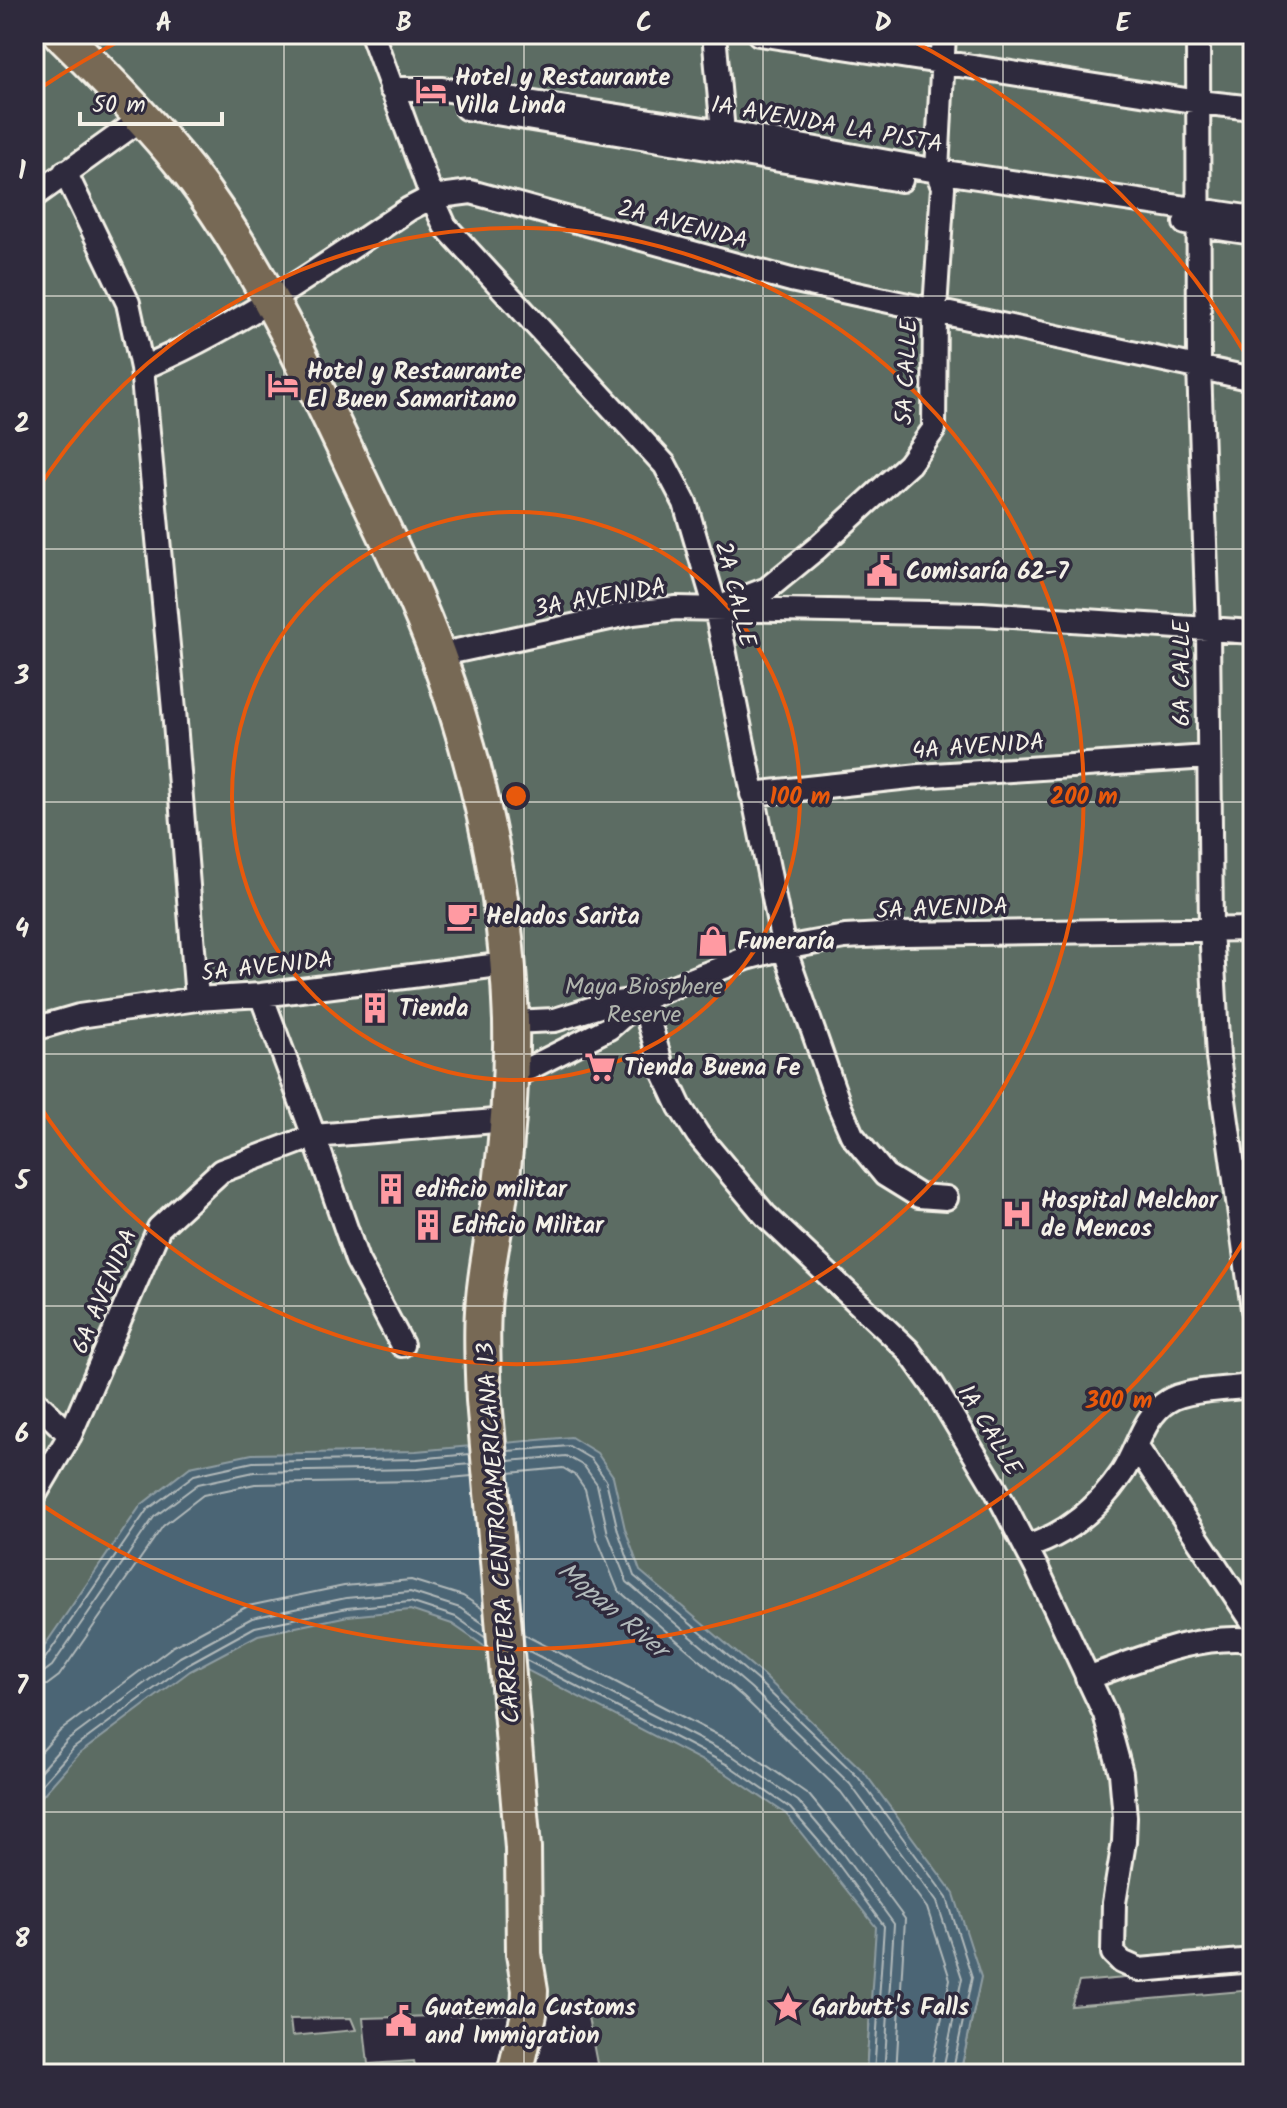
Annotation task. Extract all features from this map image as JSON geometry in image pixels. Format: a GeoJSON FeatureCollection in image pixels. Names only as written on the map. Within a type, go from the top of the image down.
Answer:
{"type":"FeatureCollection","features":[{"type":"Feature","properties":{"kind":"highway","name":"CARRETERA CENTROAMERICANA 13"},"geometry":{"type":"LineString","coordinates":[[61,34],[144,117],[190,174],[233,236],[321,397],[438,655],[463,735],[494,865],[507,964],[511,1022],[510,1078],[501,1185],[483,1309],[484,1400],[523,1848],[524,1954],[530,1990],[518,2015]]}},
{"type":"Feature","properties":{"kind":"highway"},"geometry":{"type":"LineString","coordinates":[[497,2074],[518,2015]]}},
{"type":"Feature","properties":{"kind":"highway"},"geometry":{"type":"LineString","coordinates":[[515,2074],[518,2015]]}},
{"type":"Feature","properties":{"kind":"street","name":"2A CALLE"},"geometry":{"type":"LineString","coordinates":[[372,34],[445,226],[665,465],[685,503],[716,609],[784,948],[852,1135],[885,1175],[919,1196],[946,1198]]}},
{"type":"Feature","properties":{"kind":"street"},"geometry":{"type":"LineString","coordinates":[[714,34],[721,140]]}},
{"type":"Feature","properties":{"kind":"street"},"geometry":{"type":"LineString","coordinates":[[759,34],[1253,108]]}},
{"type":"Feature","properties":{"kind":"street","name":"5A CALLE"},"geometry":{"type":"LineString","coordinates":[[716,609],[767,589],[817,548],[909,464],[934,429],[944,34]]}},
{"type":"Feature","properties":{"kind":"street","name":"6A CALLE"},"geometry":{"type":"LineString","coordinates":[[1198,34],[1199,366],[1208,631],[1211,928],[1218,1057],[1253,1309]]}},
{"type":"Feature","properties":{"kind":"street","name":"1A AVENIDA LA PISTA"},"geometry":{"type":"LineString","coordinates":[[394,96],[610,123],[940,179],[1199,217],[1253,218]]}},
{"type":"Feature","properties":{"kind":"street"},"geometry":{"type":"LineString","coordinates":[[34,196],[144,117]]}},
{"type":"Feature","properties":{"kind":"street"},"geometry":{"type":"LineString","coordinates":[[65,172],[128,303],[142,368],[197,999]]}},
{"type":"Feature","properties":{"kind":"street","name":"2A AVENIDA"},"geometry":{"type":"LineString","coordinates":[[142,368],[172,356],[270,302],[409,209],[432,197],[471,192],[791,280],[1253,379]]}},
{"type":"Feature","properties":{"kind":"street","name":"1A AVENIDA LA PISTA"},"geometry":{"type":"LineString","coordinates":[[1199,217],[1253,233]]}},
{"type":"Feature","properties":{"kind":"street","name":"3A AVENIDA"},"geometry":{"type":"LineString","coordinates":[[438,655],[633,613],[676,608],[982,614],[1253,632]]}},
{"type":"Feature","properties":{"kind":"street","name":"4A AVENIDA"},"geometry":{"type":"LineString","coordinates":[[752,794],[919,776],[1208,757]]}},
{"type":"Feature","properties":{"kind":"street","name":"5A AVENIDA"},"geometry":{"type":"LineString","coordinates":[[511,1022],[555,1020],[603,1005],[642,999],[747,958],[845,937],[1253,929]]}},
{"type":"Feature","properties":{"kind":"street","name":"5A AVENIDA"},"geometry":{"type":"LineString","coordinates":[[34,1029],[79,1016],[197,999],[261,995],[507,964]]}},
{"type":"Feature","properties":{"kind":"street"},"geometry":{"type":"LineString","coordinates":[[261,995],[357,1260],[402,1345]]}},
{"type":"Feature","properties":{"kind":"street","name":"5A AVENIDA"},"geometry":{"type":"LineString","coordinates":[[510,1078],[609,1028],[642,999]]}},
{"type":"Feature","properties":{"kind":"street","name":"1A CALLE"},"geometry":{"type":"LineString","coordinates":[[642,999],[664,1073],[698,1135],[765,1215],[908,1350],[933,1385],[996,1490],[1026,1547],[1112,1737],[1125,1795],[1124,1842],[1114,1903],[1113,1953],[1122,1962],[1140,1970],[1253,1960]]}},
{"type":"Feature","properties":{"kind":"street","name":"6A AVENIDA"},"geometry":{"type":"LineString","coordinates":[[34,1496],[70,1435],[159,1228],[221,1171],[314,1136],[507,1120]]}},
{"type":"Feature","properties":{"kind":"street"},"geometry":{"type":"LineString","coordinates":[[1026,1547],[1045,1541],[1081,1520],[1122,1473],[1153,1415],[1168,1400],[1253,1386]]}},
{"type":"Feature","properties":{"kind":"street"},"geometry":{"type":"LineString","coordinates":[[34,1400],[70,1435]]}},
{"type":"Feature","properties":{"kind":"street"},"geometry":{"type":"LineString","coordinates":[[1136,1446],[1253,1622]]}},
{"type":"Feature","properties":{"kind":"street"},"geometry":{"type":"LineString","coordinates":[[1087,1678],[1194,1644],[1219,1639],[1253,1640]]}},
{"type":"Feature","properties":{"kind":"green space","name":"Maya Biosphere Reserve"},"geometry":{"type":"Polygon","coordinates":[[[34,34],[1253,34],[1253,1967],[1079,1982],[1071,2006],[1253,1990],[1253,2074],[960,2074],[978,1991],[871,2000],[866,2074],[599,2074],[587,2012],[363,2018],[368,2064],[414,2061],[417,2074],[34,2074],[34,34]],[[351,2018],[290,2019],[292,2036],[356,2030],[351,2018]]]}},
{"type":"Feature","properties":{"kind":"water","name":"Mopan River"},"geometry":{"type":"Polygon","coordinates":[[[571,1437],[597,1453],[613,1476],[625,1529],[640,1571],[763,1675],[864,1772],[954,1894],[981,1977],[960,2074],[866,2074],[876,1927],[786,1814],[724,1772],[494,1653],[452,1624],[410,1610],[348,1616],[258,1635],[190,1671],[79,1754],[34,1805],[34,1661],[141,1505],[190,1467],[252,1454],[416,1451],[571,1437]]]}},
{"type":"Feature","properties":{"kind":"place","name":"Hotel y Restaurante Villa Linda"},"geometry":{"type":"Point","coordinates":[431,91]}},
{"type":"Feature","properties":{"kind":"place","name":"Hotel y Restaurante El Buen Samaritano"},"geometry":{"type":"Point","coordinates":[283,385]}},
{"type":"Feature","properties":{"kind":"place","name":"Comisaría 62-7"},"geometry":{"type":"Point","coordinates":[882,571]}},
{"type":"Feature","properties":{"kind":"place","name":"Helados Sarita"},"geometry":{"type":"Point","coordinates":[462,916]}},
{"type":"Feature","properties":{"kind":"place","name":"Funeraría"},"geometry":{"type":"Point","coordinates":[713,941]}},
{"type":"Feature","properties":{"kind":"place","name":"Tienda"},"geometry":{"type":"Point","coordinates":[375,1008]}},
{"type":"Feature","properties":{"kind":"place","name":"Tienda Buena Fe"},"geometry":{"type":"Point","coordinates":[600,1067]}},
{"type":"Feature","properties":{"kind":"place","name":"edificio militar"},"geometry":{"type":"Point","coordinates":[391,1189]}},
{"type":"Feature","properties":{"kind":"place","name":"Hospital Melchor de Mencos"},"geometry":{"type":"Point","coordinates":[1017,1214]}},
{"type":"Feature","properties":{"kind":"place","name":"Edificio Militar"},"geometry":{"type":"Point","coordinates":[428,1225]}},
{"type":"Feature","properties":{"kind":"place","name":"Garbutt's Falls"},"geometry":{"type":"Point","coordinates":[788,2007]}},
{"type":"Feature","properties":{"kind":"place","name":"Guatemala Customs and Immigration"},"geometry":{"type":"Point","coordinates":[401,2021]}}]}
